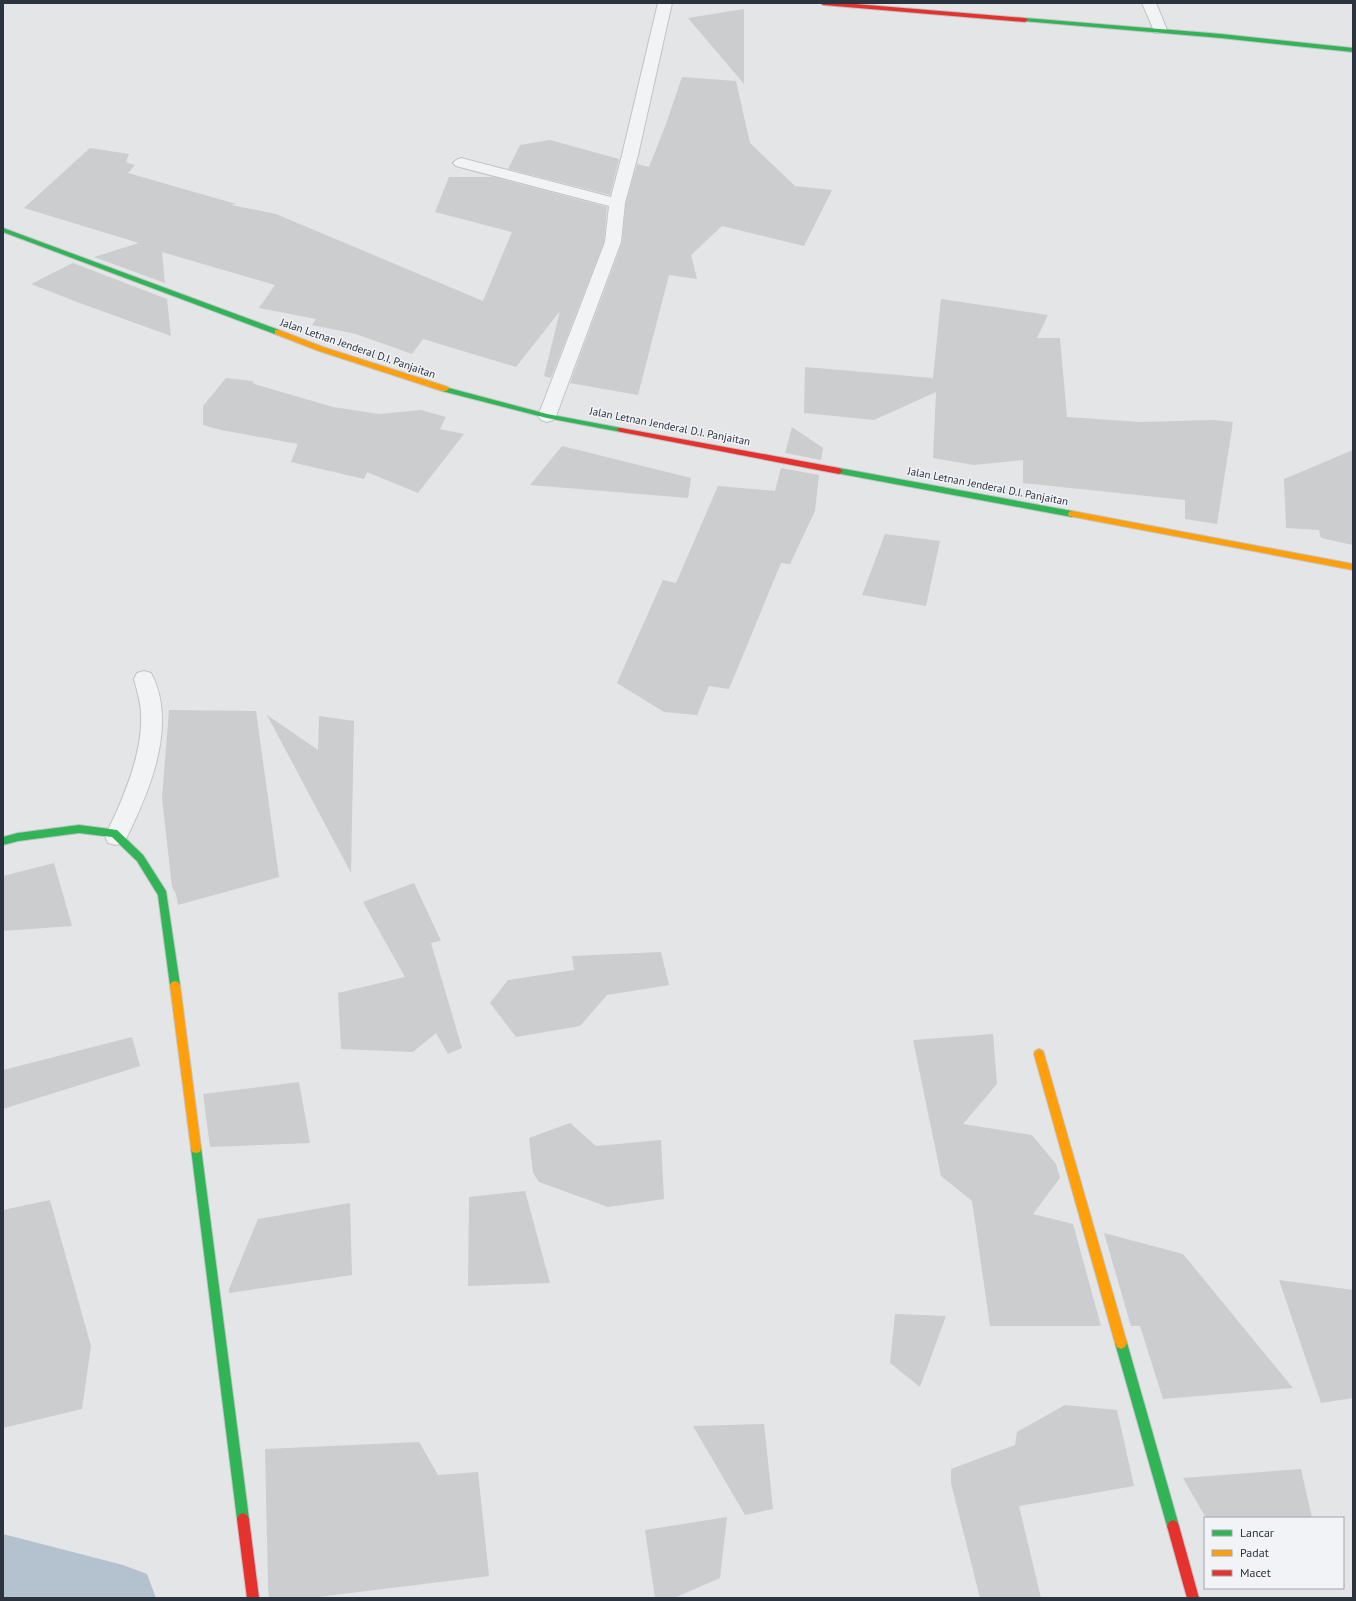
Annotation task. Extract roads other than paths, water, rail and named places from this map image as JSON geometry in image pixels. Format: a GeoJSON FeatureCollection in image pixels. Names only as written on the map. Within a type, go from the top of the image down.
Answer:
{"type":"FeatureCollection","features":[{"type":"Feature","properties":{"kind":"street"},"geometry":{"type":"LineString","coordinates":[[547,416],[613,242],[617,203],[630,155],[665,3]]}},
{"type":"Feature","properties":{"kind":"street"},"geometry":{"type":"LineString","coordinates":[[823,3],[1259,38],[1353,50]]}},
{"type":"Feature","properties":{"kind":"street"},"geometry":{"type":"LineString","coordinates":[[1149,3],[1160,30]]}},
{"type":"Feature","properties":{"kind":"street"},"geometry":{"type":"LineString","coordinates":[[461,163],[617,203]]}},
{"type":"Feature","properties":{"kind":"street","name":"Jalan Letnan Jenderal D.I. Panjaitan"},"geometry":{"type":"LineString","coordinates":[[3,230],[321,349],[427,384],[547,416],[1353,567]]}},
{"type":"Feature","properties":{"kind":"street"},"geometry":{"type":"LineString","coordinates":[[116,836],[126,815],[150,742],[152,717],[144,679]]}},
{"type":"Feature","properties":{"kind":"street"},"geometry":{"type":"LineString","coordinates":[[3,841],[18,837],[79,829],[114,833],[140,858],[163,894],[253,1598]]}},
{"type":"Feature","properties":{"kind":"street"},"geometry":{"type":"LineString","coordinates":[[1039,1054],[1194,1598]]}},
{"type":"Feature","properties":{"kind":"waterway"},"geometry":{"type":"LineString","coordinates":[[3,1567],[123,1598]]}}]}
